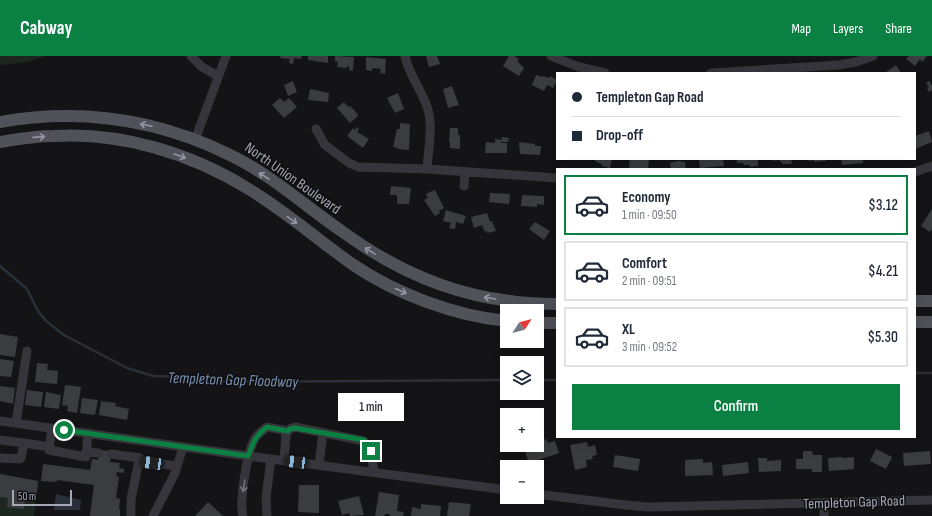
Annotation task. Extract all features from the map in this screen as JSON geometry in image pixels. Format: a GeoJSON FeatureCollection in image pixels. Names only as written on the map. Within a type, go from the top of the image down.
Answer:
{"type":"FeatureCollection","features":[{"type":"Feature","properties":{"kind":"main road","name":"North Union Boulevard"},"geometry":{"type":"LineString","coordinates":[[0,122],[43,116],[93,116],[156,127],[175,132],[230,155],[249,166],[274,182],[367,249],[399,268],[424,279],[474,295],[534,304],[556,304]]}},
{"type":"Feature","properties":{"kind":"main road"},"geometry":{"type":"LineString","coordinates":[[0,142],[31,137],[78,136],[114,139],[171,152],[204,165],[247,188],[354,265],[400,291],[465,314],[500,320]]}},
{"type":"Feature","properties":{"kind":"main road"},"geometry":{"type":"LineString","coordinates":[[916,302],[932,301]]}},
{"type":"Feature","properties":{"kind":"main road"},"geometry":{"type":"LineString","coordinates":[[916,322],[932,322]]}},
{"type":"Feature","properties":{"kind":"main road"},"geometry":{"type":"LineString","coordinates":[[544,323],[556,323]]}},
{"type":"Feature","properties":{"kind":"street"},"geometry":{"type":"LineString","coordinates":[[190,56],[218,76]]}},
{"type":"Feature","properties":{"kind":"street"},"geometry":{"type":"LineString","coordinates":[[195,140],[226,56]]}},
{"type":"Feature","properties":{"kind":"street"},"geometry":{"type":"LineString","coordinates":[[405,56],[408,68],[429,111],[430,122],[427,169]]}},
{"type":"Feature","properties":{"kind":"street"},"geometry":{"type":"LineString","coordinates":[[551,56],[579,67],[601,72]]}},
{"type":"Feature","properties":{"kind":"street"},"geometry":{"type":"LineString","coordinates":[[725,72],[839,64],[856,62],[873,56]]}},
{"type":"Feature","properties":{"kind":"street"},"geometry":{"type":"LineString","coordinates":[[316,129],[325,146],[349,163],[358,167],[427,169],[556,178]]}},
{"type":"Feature","properties":{"kind":"street"},"geometry":{"type":"LineString","coordinates":[[916,172],[932,166]]}},
{"type":"Feature","properties":{"kind":"street"},"geometry":{"type":"LineString","coordinates":[[464,186],[465,172]]}},
{"type":"Feature","properties":{"kind":"street"},"geometry":{"type":"LineString","coordinates":[[16,423],[27,351]]}},
{"type":"Feature","properties":{"kind":"street"},"geometry":{"type":"LineString","coordinates":[[0,421],[248,456],[500,489]]}},
{"type":"Feature","properties":{"kind":"street"},"geometry":{"type":"LineString","coordinates":[[244,516],[242,500],[248,456],[259,433],[267,427],[288,431],[295,428],[364,440],[371,451],[374,472]]}},
{"type":"Feature","properties":{"kind":"street"},"geometry":{"type":"LineString","coordinates":[[52,428],[49,450],[86,457],[88,433]]}},
{"type":"Feature","properties":{"kind":"street"},"geometry":{"type":"LineString","coordinates":[[284,460],[286,434],[288,431]]}},
{"type":"Feature","properties":{"kind":"street"},"geometry":{"type":"LineString","coordinates":[[319,465],[323,433]]}},
{"type":"Feature","properties":{"kind":"street"},"geometry":{"type":"LineString","coordinates":[[0,440],[50,447]]}},
{"type":"Feature","properties":{"kind":"street"},"geometry":{"type":"LineString","coordinates":[[131,516],[131,499],[143,441]]}},
{"type":"Feature","properties":{"kind":"street"},"geometry":{"type":"LineString","coordinates":[[0,458],[20,459],[24,443]]}},
{"type":"Feature","properties":{"kind":"street"},"geometry":{"type":"LineString","coordinates":[[153,516],[168,488],[183,447]]}},
{"type":"Feature","properties":{"kind":"street"},"geometry":{"type":"LineString","coordinates":[[86,452],[99,453]]}},
{"type":"Feature","properties":{"kind":"street"},"geometry":{"type":"LineString","coordinates":[[111,454],[177,466]]}},
{"type":"Feature","properties":{"kind":"street"},"geometry":{"type":"LineString","coordinates":[[267,516],[266,498],[271,458]]}},
{"type":"Feature","properties":{"kind":"street","name":"Templeton Gap Road"},"geometry":{"type":"LineString","coordinates":[[544,495],[648,507],[932,500]]}},
{"type":"Feature","properties":{"kind":"street"},"geometry":{"type":"LineString","coordinates":[[824,503],[824,516]]}},
{"type":"Feature","properties":{"kind":"shaded area"},"geometry":{"type":"Polygon","coordinates":[[[0,56],[46,56],[27,62],[0,65],[0,56]]]}},
{"type":"Feature","properties":{"kind":"shaded area"},"geometry":{"type":"Polygon","coordinates":[[[0,474],[38,481],[34,516],[0,516],[0,474]]]}},
{"type":"Feature","properties":{"kind":"shaded area"},"geometry":{"type":"Polygon","coordinates":[[[56,494],[81,500],[80,510],[54,510],[56,494]]]}},
{"type":"Feature","properties":{"kind":"building"},"geometry":{"type":"Polygon","coordinates":[[[281,56],[302,56],[301,59],[294,58],[293,64],[289,63],[290,59],[280,58],[281,56]]]}},
{"type":"Feature","properties":{"kind":"building"},"geometry":{"type":"Polygon","coordinates":[[[308,56],[328,56],[328,63],[308,60],[308,56]]]}},
{"type":"Feature","properties":{"kind":"building"},"geometry":{"type":"Polygon","coordinates":[[[335,56],[354,57],[353,71],[349,70],[350,67],[347,66],[347,68],[337,67],[338,62],[335,61],[335,56]]]}},
{"type":"Feature","properties":{"kind":"building"},"geometry":{"type":"Polygon","coordinates":[[[426,56],[437,56],[440,64],[429,67],[426,56]]]}},
{"type":"Feature","properties":{"kind":"building"},"geometry":{"type":"Polygon","coordinates":[[[509,56],[514,56],[519,59],[517,61],[524,68],[519,76],[503,66],[509,56]]]}},
{"type":"Feature","properties":{"kind":"building"},"geometry":{"type":"Polygon","coordinates":[[[909,56],[927,56],[922,62],[920,59],[915,66],[906,59],[909,56]]]}},
{"type":"Feature","properties":{"kind":"building"},"geometry":{"type":"Polygon","coordinates":[[[366,57],[386,59],[385,74],[380,73],[381,69],[372,68],[372,71],[366,70],[366,57]]]}},
{"type":"Feature","properties":{"kind":"building"},"geometry":{"type":"Polygon","coordinates":[[[896,65],[900,72],[886,72],[896,65]]]}},
{"type":"Feature","properties":{"kind":"building"},"geometry":{"type":"Polygon","coordinates":[[[536,75],[549,78],[550,76],[556,79],[553,88],[547,85],[544,91],[532,85],[536,75]]]}},
{"type":"Feature","properties":{"kind":"building"},"geometry":{"type":"Polygon","coordinates":[[[293,81],[297,92],[288,96],[284,85],[293,81]]]}},
{"type":"Feature","properties":{"kind":"building"},"geometry":{"type":"Polygon","coordinates":[[[929,81],[932,86],[932,90],[929,92],[927,88],[929,87],[926,83],[929,81]]]}},
{"type":"Feature","properties":{"kind":"building"},"geometry":{"type":"Polygon","coordinates":[[[452,86],[459,105],[448,108],[443,89],[452,86]]]}},
{"type":"Feature","properties":{"kind":"building"},"geometry":{"type":"Polygon","coordinates":[[[310,89],[329,93],[328,102],[308,100],[310,89]]]}},
{"type":"Feature","properties":{"kind":"building"},"geometry":{"type":"Polygon","coordinates":[[[398,93],[404,109],[395,113],[387,98],[398,93]]]}},
{"type":"Feature","properties":{"kind":"building"},"geometry":{"type":"Polygon","coordinates":[[[280,98],[284,102],[289,98],[297,107],[284,118],[272,105],[280,98]]]}},
{"type":"Feature","properties":{"kind":"building"},"geometry":{"type":"Polygon","coordinates":[[[344,102],[348,107],[350,106],[356,112],[358,116],[350,123],[337,108],[344,102]]]}},
{"type":"Feature","properties":{"kind":"building"},"geometry":{"type":"Polygon","coordinates":[[[400,123],[410,124],[409,150],[393,147],[397,129],[400,129],[400,123]]]}},
{"type":"Feature","properties":{"kind":"building"},"geometry":{"type":"Polygon","coordinates":[[[357,127],[359,129],[357,132],[369,139],[363,148],[347,136],[353,128],[355,130],[357,127]]]}},
{"type":"Feature","properties":{"kind":"building"},"geometry":{"type":"Polygon","coordinates":[[[450,128],[458,128],[458,135],[460,135],[460,149],[450,148],[450,128]]]}},
{"type":"Feature","properties":{"kind":"building"},"geometry":{"type":"Polygon","coordinates":[[[929,131],[932,142],[916,149],[916,136],[929,131]]]}},
{"type":"Feature","properties":{"kind":"building"},"geometry":{"type":"Polygon","coordinates":[[[502,137],[509,138],[508,142],[501,142],[502,137]]]}},
{"type":"Feature","properties":{"kind":"building"},"geometry":{"type":"Polygon","coordinates":[[[495,139],[501,140],[501,143],[507,143],[507,153],[485,153],[486,142],[495,143],[495,139]]]}},
{"type":"Feature","properties":{"kind":"building"},"geometry":{"type":"Polygon","coordinates":[[[519,142],[541,146],[540,155],[520,154],[519,142]]]}},
{"type":"Feature","properties":{"kind":"building"},"geometry":{"type":"Polygon","coordinates":[[[594,160],[612,160],[610,168],[602,166],[602,164],[594,160]]]}},
{"type":"Feature","properties":{"kind":"building"},"geometry":{"type":"Polygon","coordinates":[[[630,160],[649,160],[648,168],[629,168],[630,160]]]}},
{"type":"Feature","properties":{"kind":"building"},"geometry":{"type":"Polygon","coordinates":[[[699,160],[723,160],[724,166],[700,168],[699,160]]]}},
{"type":"Feature","properties":{"kind":"building"},"geometry":{"type":"Polygon","coordinates":[[[737,160],[758,160],[758,166],[750,167],[750,165],[737,163],[737,160]]]}},
{"type":"Feature","properties":{"kind":"building"},"geometry":{"type":"Polygon","coordinates":[[[780,160],[791,160],[792,164],[782,164],[782,162],[780,162],[780,160]]]}},
{"type":"Feature","properties":{"kind":"building"},"geometry":{"type":"Polygon","coordinates":[[[814,160],[826,160],[826,161],[814,162],[814,160]]]}},
{"type":"Feature","properties":{"kind":"building"},"geometry":{"type":"Polygon","coordinates":[[[841,160],[863,160],[863,163],[842,165],[841,160]]]}},
{"type":"Feature","properties":{"kind":"building"},"geometry":{"type":"Polygon","coordinates":[[[678,161],[685,162],[686,168],[671,168],[670,163],[678,161]]]}},
{"type":"Feature","properties":{"kind":"building"},"geometry":{"type":"Polygon","coordinates":[[[391,186],[411,188],[409,204],[397,204],[397,195],[390,195],[391,186]]]}},
{"type":"Feature","properties":{"kind":"building"},"geometry":{"type":"Polygon","coordinates":[[[435,190],[444,208],[435,216],[424,200],[428,198],[426,194],[435,190]]]}},
{"type":"Feature","properties":{"kind":"building"},"geometry":{"type":"Polygon","coordinates":[[[490,193],[510,194],[509,204],[489,202],[490,193]]]}},
{"type":"Feature","properties":{"kind":"building"},"geometry":{"type":"Polygon","coordinates":[[[522,195],[544,196],[544,205],[537,204],[537,207],[521,206],[522,195]]]}},
{"type":"Feature","properties":{"kind":"building"},"geometry":{"type":"Polygon","coordinates":[[[932,209],[932,229],[930,232],[921,226],[932,209]]]}},
{"type":"Feature","properties":{"kind":"building"},"geometry":{"type":"Polygon","coordinates":[[[446,210],[466,216],[463,224],[456,222],[455,229],[449,228],[451,223],[443,221],[446,210]]]}},
{"type":"Feature","properties":{"kind":"building"},"geometry":{"type":"Polygon","coordinates":[[[487,213],[490,222],[492,221],[496,231],[487,233],[482,225],[474,228],[471,217],[487,213]]]}},
{"type":"Feature","properties":{"kind":"building"},"geometry":{"type":"Polygon","coordinates":[[[535,222],[550,231],[544,240],[529,229],[535,222]]]}},
{"type":"Feature","properties":{"kind":"building"},"geometry":{"type":"Polygon","coordinates":[[[0,334],[18,337],[15,357],[0,355],[0,334]]]}},
{"type":"Feature","properties":{"kind":"building"},"geometry":{"type":"Polygon","coordinates":[[[0,359],[14,361],[11,377],[0,376],[0,359]]]}},
{"type":"Feature","properties":{"kind":"building"},"geometry":{"type":"Polygon","coordinates":[[[37,363],[48,364],[47,370],[58,371],[57,384],[35,382],[37,363]]]}},
{"type":"Feature","properties":{"kind":"building"},"geometry":{"type":"Polygon","coordinates":[[[65,385],[81,387],[77,413],[67,411],[68,406],[62,405],[65,385]]]}},
{"type":"Feature","properties":{"kind":"building"},"geometry":{"type":"Polygon","coordinates":[[[0,386],[15,388],[13,404],[0,401],[0,386]]]}},
{"type":"Feature","properties":{"kind":"building"},"geometry":{"type":"Polygon","coordinates":[[[27,390],[43,392],[41,407],[25,405],[27,390]]]}},
{"type":"Feature","properties":{"kind":"building"},"geometry":{"type":"Polygon","coordinates":[[[46,392],[61,395],[59,409],[44,407],[46,392]]]}},
{"type":"Feature","properties":{"kind":"building"},"geometry":{"type":"Polygon","coordinates":[[[82,398],[98,400],[95,415],[80,413],[82,398]]]}},
{"type":"Feature","properties":{"kind":"building"},"geometry":{"type":"Polygon","coordinates":[[[101,401],[116,403],[115,406],[129,409],[127,420],[99,415],[101,401]]]}},
{"type":"Feature","properties":{"kind":"building"},"geometry":{"type":"Polygon","coordinates":[[[546,439],[548,443],[555,441],[559,453],[538,460],[528,460],[525,452],[544,452],[544,440],[546,439]]]}},
{"type":"Feature","properties":{"kind":"building"},"geometry":{"type":"Polygon","coordinates":[[[587,442],[588,447],[595,445],[597,455],[592,456],[593,459],[586,460],[587,467],[575,470],[570,445],[587,442]]]}},
{"type":"Feature","properties":{"kind":"building"},"geometry":{"type":"Polygon","coordinates":[[[876,449],[892,457],[886,469],[870,461],[876,449]]]}},
{"type":"Feature","properties":{"kind":"building"},"geometry":{"type":"Polygon","coordinates":[[[99,450],[112,451],[110,462],[120,463],[119,468],[124,469],[124,473],[117,472],[116,476],[119,477],[116,498],[120,499],[120,516],[90,516],[94,485],[57,480],[56,482],[41,481],[43,464],[90,470],[92,459],[98,460],[99,450]]]}},
{"type":"Feature","properties":{"kind":"building"},"geometry":{"type":"Polygon","coordinates":[[[803,451],[812,451],[813,455],[822,455],[822,472],[812,472],[812,469],[796,469],[796,459],[803,459],[803,451]]]}},
{"type":"Feature","properties":{"kind":"building"},"geometry":{"type":"Polygon","coordinates":[[[930,451],[931,464],[904,466],[903,453],[930,451]]]}},
{"type":"Feature","properties":{"kind":"building"},"geometry":{"type":"Polygon","coordinates":[[[615,455],[640,459],[638,471],[613,467],[615,455]]]}},
{"type":"Feature","properties":{"kind":"building"},"geometry":{"type":"Polygon","coordinates":[[[854,457],[854,469],[829,471],[828,458],[854,457]]]}},
{"type":"Feature","properties":{"kind":"building"},"geometry":{"type":"Polygon","coordinates":[[[758,458],[767,458],[767,461],[781,460],[781,471],[759,472],[758,458]]]}},
{"type":"Feature","properties":{"kind":"building"},"geometry":{"type":"Polygon","coordinates":[[[703,459],[703,463],[712,462],[713,475],[685,476],[685,460],[703,459]]]}},
{"type":"Feature","properties":{"kind":"building"},"geometry":{"type":"Polygon","coordinates":[[[748,462],[749,473],[723,476],[722,465],[748,462]]]}},
{"type":"Feature","properties":{"kind":"building"},"geometry":{"type":"Polygon","coordinates":[[[0,474],[38,481],[36,502],[25,500],[24,509],[7,507],[8,498],[0,497],[0,474]]]}},
{"type":"Feature","properties":{"kind":"building"},"geometry":{"type":"Polygon","coordinates":[[[299,485],[319,485],[319,513],[298,512],[299,485]]]}},
{"type":"Feature","properties":{"kind":"building"},"geometry":{"type":"Polygon","coordinates":[[[379,492],[399,495],[397,511],[404,512],[403,516],[389,516],[390,514],[385,514],[384,516],[375,516],[379,492]]]}},
{"type":"Feature","properties":{"kind":"building"},"geometry":{"type":"Polygon","coordinates":[[[359,496],[364,515],[350,516],[349,513],[342,515],[338,501],[359,496]]]}},
{"type":"Feature","properties":{"kind":"building"},"geometry":{"type":"Polygon","coordinates":[[[208,502],[223,516],[195,516],[208,502]]]}},
{"type":"Feature","properties":{"kind":"building"},"geometry":{"type":"Polygon","coordinates":[[[449,502],[471,504],[469,516],[447,516],[449,502]]]}},
{"type":"Feature","properties":{"kind":"building"},"geometry":{"type":"Polygon","coordinates":[[[421,504],[441,506],[440,516],[411,516],[412,507],[421,509],[421,504]]]}},
{"type":"Feature","properties":{"kind":"waterway","name":"Templeton Gap Floodway"},"geometry":{"type":"LineString","coordinates":[[0,266],[27,289],[38,311],[46,321],[64,335],[127,368],[153,376],[188,377],[230,382],[500,380]]}},
{"type":"Feature","properties":{"kind":"waterway","name":"Templeton Gap Floodway"},"geometry":{"type":"LineString","coordinates":[[916,373],[932,373]]}},
{"type":"Feature","properties":{"kind":"waterway","name":"Templeton Gap Floodway"},"geometry":{"type":"LineString","coordinates":[[544,380],[556,380]]}},
{"type":"Feature","properties":{"kind":"route"},"geometry":{"type":"LineString","coordinates":[[64,430],[248,456],[259,433],[267,427],[288,431],[295,428],[364,440],[371,451]]}}]}
